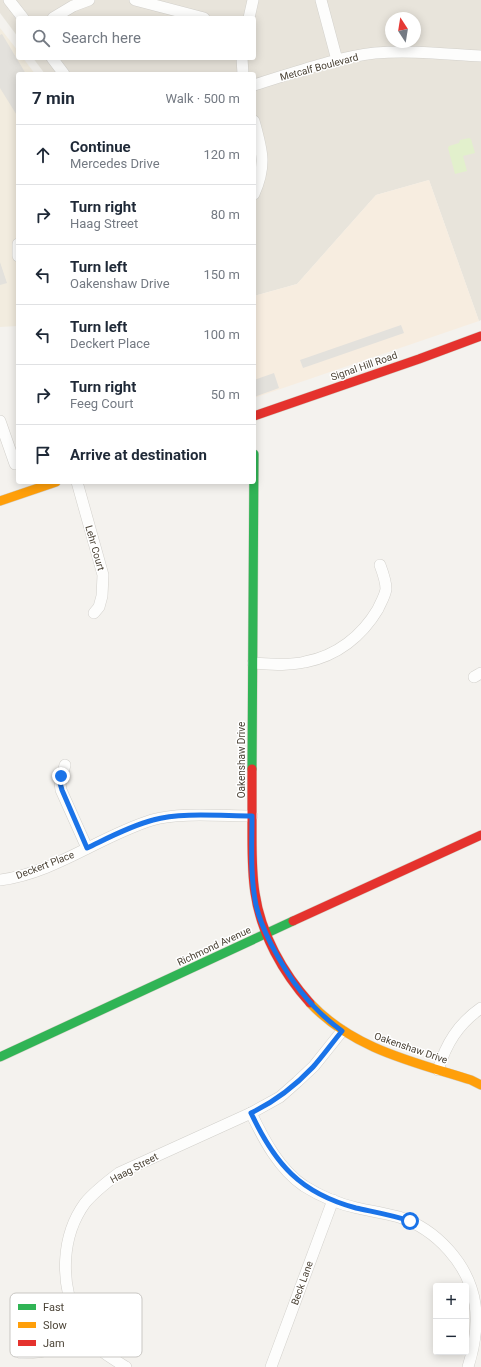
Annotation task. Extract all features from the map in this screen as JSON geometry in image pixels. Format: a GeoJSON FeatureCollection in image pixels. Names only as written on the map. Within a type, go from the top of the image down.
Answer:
{"type":"FeatureCollection","features":[{"type":"Feature","properties":{"kind":"street"},"geometry":{"type":"LineString","coordinates":[[10,0],[22,16]]}},
{"type":"Feature","properties":{"kind":"street"},"geometry":{"type":"LineString","coordinates":[[56,16],[73,6],[88,0]]}},
{"type":"Feature","properties":{"kind":"street"},"geometry":{"type":"LineString","coordinates":[[135,0],[196,16]]}},
{"type":"Feature","properties":{"kind":"street"},"geometry":{"type":"LineString","coordinates":[[249,16],[253,0]]}},
{"type":"Feature","properties":{"kind":"street"},"geometry":{"type":"LineString","coordinates":[[321,0],[338,60]]}},
{"type":"Feature","properties":{"kind":"street","name":"Metcalf Boulevard"},"geometry":{"type":"LineString","coordinates":[[256,84],[338,60],[373,54],[406,52],[481,56]]}},
{"type":"Feature","properties":{"kind":"street"},"geometry":{"type":"LineString","coordinates":[[54,60],[62,72]]}},
{"type":"Feature","properties":{"kind":"street"},"geometry":{"type":"LineString","coordinates":[[242,60],[243,72]]}},
{"type":"Feature","properties":{"kind":"street"},"geometry":{"type":"LineString","coordinates":[[256,128],[262,149],[263,160],[261,174],[256,188]]}},
{"type":"Feature","properties":{"kind":"street","name":"Signal Hill Road"},"geometry":{"type":"LineString","coordinates":[[256,415],[481,336]]}},
{"type":"Feature","properties":{"kind":"street"},"geometry":{"type":"LineString","coordinates":[[0,421],[14,464]]}},
{"type":"Feature","properties":{"kind":"street"},"geometry":{"type":"LineString","coordinates":[[0,501],[50,484]]}},
{"type":"Feature","properties":{"kind":"street","name":"Lehr Court"},"geometry":{"type":"LineString","coordinates":[[78,484],[103,575],[104,587],[102,596],[99,607],[94,613]]}},
{"type":"Feature","properties":{"kind":"street","name":"Oakenshaw Drive"},"geometry":{"type":"LineString","coordinates":[[254,484],[252,816],[253,888],[258,914],[266,934],[294,985],[315,1009],[328,1021],[367,1045],[391,1055],[470,1080],[481,1085]]}},
{"type":"Feature","properties":{"kind":"street"},"geometry":{"type":"LineString","coordinates":[[253,663],[284,665],[304,663],[329,655],[354,638],[372,619],[384,598],[386,589],[385,580],[380,565]]}},
{"type":"Feature","properties":{"kind":"street"},"geometry":{"type":"LineString","coordinates":[[65,765],[60,783],[87,848]]}},
{"type":"Feature","properties":{"kind":"street","name":"Deckert Place"},"geometry":{"type":"LineString","coordinates":[[0,880],[28,874],[59,862],[87,848],[153,820],[169,817],[192,816],[252,816]]}},
{"type":"Feature","properties":{"kind":"street","name":"Richmond Avenue"},"geometry":{"type":"LineString","coordinates":[[0,1057],[481,835]]}},
{"type":"Feature","properties":{"kind":"street"},"geometry":{"type":"LineString","coordinates":[[438,1070],[446,1046],[455,1032],[481,1008]]}},
{"type":"Feature","properties":{"kind":"street","name":"Haag Street"},"geometry":{"type":"LineString","coordinates":[[68,1293],[65,1263],[70,1232],[85,1203],[105,1184],[120,1173],[251,1113],[280,1096],[298,1082],[314,1066],[342,1031]]}},
{"type":"Feature","properties":{"kind":"street"},"geometry":{"type":"LineString","coordinates":[[251,1113],[266,1142],[288,1171],[304,1185],[333,1200],[356,1208],[388,1214],[410,1221],[432,1235],[449,1251],[467,1279],[475,1303],[475,1331],[468,1367]]}},
{"type":"Feature","properties":{"kind":"street","name":"Beck Lane"},"geometry":{"type":"LineString","coordinates":[[272,1367],[333,1200]]}},
{"type":"Feature","properties":{"kind":"street","name":"Haag Street"},"geometry":{"type":"LineString","coordinates":[[110,1357],[126,1367]]}},
{"type":"Feature","properties":{"kind":"shaded area"},"geometry":{"type":"Polygon","coordinates":[[[0,0],[481,0],[481,320],[479,321],[429,180],[376,195],[297,284],[256,295],[256,72],[44,72],[34,60],[256,60],[256,16],[16,16],[16,34],[0,13],[0,0]]]}},
{"type":"Feature","properties":{"kind":"shaded area"},"geometry":{"type":"Polygon","coordinates":[[[0,28],[16,48],[16,60],[24,60],[34,72],[16,72],[16,326],[0,327],[0,28]]]}},
{"type":"Feature","properties":{"kind":"shaded area"},"geometry":{"type":"Polygon","coordinates":[[[2,34],[16,57],[16,60],[18,60],[25,72],[16,72],[16,114],[0,88],[0,35],[2,34]]]}},
{"type":"Feature","properties":{"kind":"shaded area"},"geometry":{"type":"Polygon","coordinates":[[[429,180],[479,321],[256,397],[256,295],[297,284],[376,195],[429,180]]]}},
{"type":"Feature","properties":{"kind":"shaded area"},"geometry":{"type":"Polygon","coordinates":[[[0,262],[7,283],[0,285],[0,262]]]}},
{"type":"Feature","properties":{"kind":"shaded area"},"geometry":{"type":"Polygon","coordinates":[[[401,325],[404,333],[303,368],[300,360],[401,325]]]}},
{"type":"Feature","properties":{"kind":"shaded area"},"geometry":{"type":"Polygon","coordinates":[[[274,373],[279,388],[256,396],[256,379],[274,373]]]}},
{"type":"Feature","properties":{"kind":"green space"},"geometry":{"type":"Polygon","coordinates":[[[471,139],[475,153],[463,156],[467,171],[455,174],[448,148],[449,146],[459,143],[460,140],[471,139]]]}},
{"type":"Feature","properties":{"kind":"traffic: fast"},"geometry":{"type":"LineString","coordinates":[[252,769],[254,484]]}},
{"type":"Feature","properties":{"kind":"traffic: fast"},"geometry":{"type":"LineString","coordinates":[[0,1057],[293,921]]}},
{"type":"Feature","properties":{"kind":"traffic: slow"},"geometry":{"type":"LineString","coordinates":[[0,501],[50,484]]}},
{"type":"Feature","properties":{"kind":"traffic: slow"},"geometry":{"type":"LineString","coordinates":[[310,1003],[327,1019],[345,1032],[365,1043],[406,1060],[471,1080],[481,1085]]}},
{"type":"Feature","properties":{"kind":"traffic: jam"},"geometry":{"type":"LineString","coordinates":[[256,415],[481,336]]}},
{"type":"Feature","properties":{"kind":"traffic: jam"},"geometry":{"type":"LineString","coordinates":[[252,769],[252,864],[258,908],[268,938],[282,966],[310,1003]]}},
{"type":"Feature","properties":{"kind":"traffic: jam"},"geometry":{"type":"LineString","coordinates":[[293,921],[481,835]]}},
{"type":"Feature","properties":{"kind":"route"},"geometry":{"type":"LineString","coordinates":[[61,776],[60,783],[62,790],[87,848],[153,820],[169,817],[192,816],[252,816],[253,888],[258,914],[266,934],[294,985],[315,1009],[342,1031],[314,1066],[298,1082],[280,1096],[251,1113],[266,1142],[281,1163],[295,1178],[314,1192],[356,1208],[388,1214],[410,1221]]}}]}
